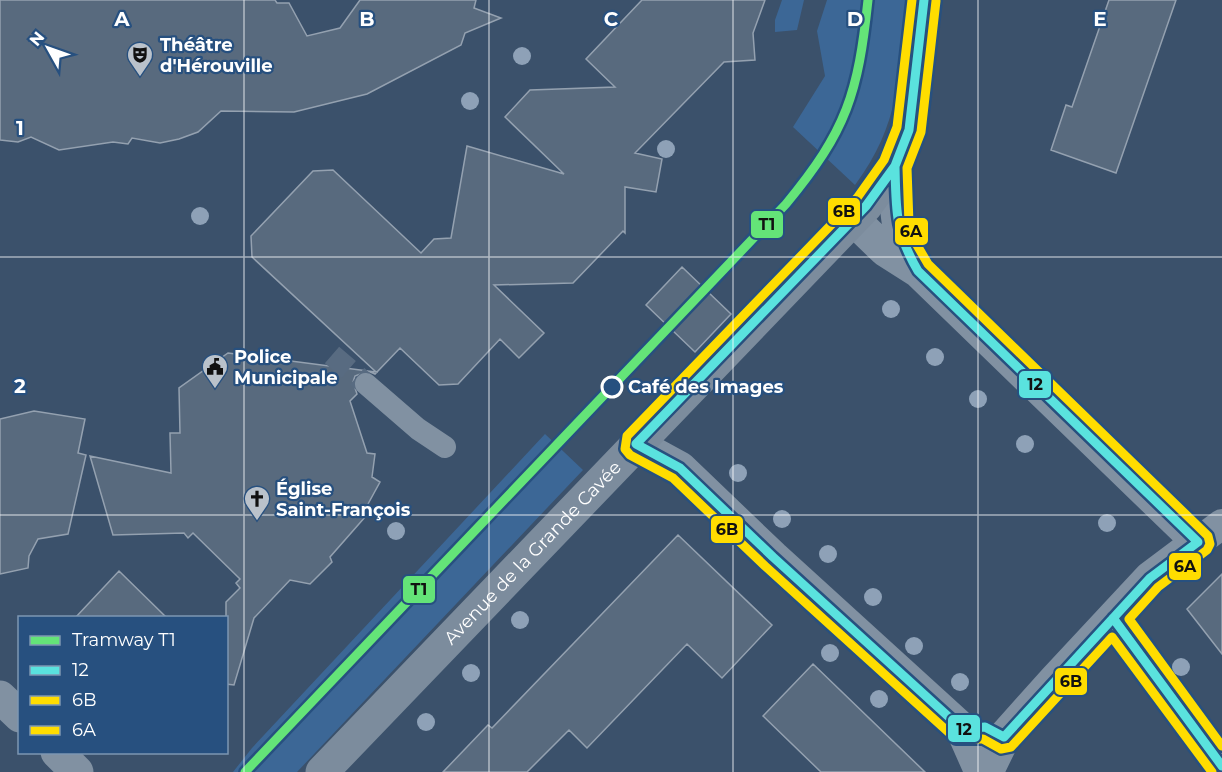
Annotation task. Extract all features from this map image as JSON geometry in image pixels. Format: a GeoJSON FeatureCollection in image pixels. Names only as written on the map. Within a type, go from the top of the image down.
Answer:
{"type":"FeatureCollection","features":[{"type":"Feature","properties":{"kind":"main road","name":"Avenue de la Grande Cavée"},"geometry":{"type":"LineString","coordinates":[[322,772],[853,219],[895,166],[909,130],[924,0]]}},
{"type":"Feature","properties":{"kind":"street"},"geometry":{"type":"LineString","coordinates":[[895,166],[897,226],[903,245],[918,271]]}},
{"type":"Feature","properties":{"kind":"street"},"geometry":{"type":"LineString","coordinates":[[853,219],[885,250],[918,271],[1210,533],[1150,578],[1004,737],[987,772]]}},
{"type":"Feature","properties":{"kind":"street"},"geometry":{"type":"LineString","coordinates":[[366,384],[418,429],[445,447]]}},
{"type":"Feature","properties":{"kind":"street"},"geometry":{"type":"LineString","coordinates":[[636,444],[681,468],[773,558],[962,729],[981,772]]}},
{"type":"Feature","properties":{"kind":"street"},"geometry":{"type":"LineString","coordinates":[[1113,618],[1222,766]]}},
{"type":"Feature","properties":{"kind":"street"},"geometry":{"type":"LineString","coordinates":[[0,697],[18,714]]}},
{"type":"Feature","properties":{"kind":"street"},"geometry":{"type":"LineString","coordinates":[[962,729],[985,727],[1004,737]]}},
{"type":"Feature","properties":{"kind":"street"},"geometry":{"type":"LineString","coordinates":[[58,754],[77,772]]}},
{"type":"Feature","properties":{"kind":"shaded area"},"geometry":{"type":"Polygon","coordinates":[[[782,0],[804,0],[797,30],[775,32],[775,20],[782,0]]]}},
{"type":"Feature","properties":{"kind":"shaded area"},"geometry":{"type":"Polygon","coordinates":[[[827,0],[908,0],[900,74],[889,119],[870,163],[855,185],[793,127],[825,76],[817,31],[827,0]]]}},
{"type":"Feature","properties":{"kind":"shaded area"},"geometry":{"type":"Polygon","coordinates":[[[545,434],[583,470],[297,772],[233,772],[252,748],[545,434]]]}},
{"type":"Feature","properties":{"kind":"building","name":"Théâtre d'Hérouville"},"geometry":{"type":"Polygon","coordinates":[[[0,0],[275,0],[277,3],[289,3],[307,36],[340,28],[360,0],[476,0],[474,8],[501,18],[465,33],[461,45],[367,94],[294,112],[221,111],[198,132],[160,143],[132,138],[128,144],[113,142],[59,150],[31,137],[18,142],[0,140],[0,0]]]}},
{"type":"Feature","properties":{"kind":"building"},"geometry":{"type":"Polygon","coordinates":[[[642,0],[765,0],[753,33],[755,60],[724,62],[635,153],[662,159],[656,192],[625,187],[625,233],[623,231],[573,283],[494,285],[544,333],[519,358],[500,339],[458,384],[439,385],[400,348],[375,374],[368,371],[376,372],[252,257],[251,236],[313,171],[333,170],[421,253],[434,239],[451,238],[467,146],[564,174],[505,117],[530,90],[615,87],[586,59],[642,0]]]}},
{"type":"Feature","properties":{"kind":"building"},"geometry":{"type":"Polygon","coordinates":[[[1109,0],[1176,0],[1116,173],[1051,150],[1066,105],[1072,107],[1109,0]]]}},
{"type":"Feature","properties":{"kind":"building"},"geometry":{"type":"Polygon","coordinates":[[[682,267],[731,314],[695,352],[646,305],[682,267]]]}},
{"type":"Feature","properties":{"kind":"building","name":"Église Saint-François"},"geometry":{"type":"Polygon","coordinates":[[[228,353],[368,371],[355,376],[353,382],[357,394],[350,401],[367,453],[375,454],[372,477],[380,482],[368,504],[373,508],[330,557],[332,562],[310,584],[290,580],[254,618],[234,685],[228,684],[226,602],[240,588],[236,583],[240,579],[193,533],[188,538],[184,533],[113,535],[90,456],[171,473],[170,433],[180,433],[179,388],[228,353]]]}},
{"type":"Feature","properties":{"kind":"building"},"geometry":{"type":"Polygon","coordinates":[[[34,411],[85,419],[78,453],[86,455],[68,534],[38,539],[29,556],[28,568],[0,574],[0,419],[34,411]]]}},
{"type":"Feature","properties":{"kind":"building"},"geometry":{"type":"Polygon","coordinates":[[[678,535],[772,625],[722,678],[687,644],[587,748],[569,730],[527,772],[443,772],[488,725],[492,728],[678,535]]]}},
{"type":"Feature","properties":{"kind":"building"},"geometry":{"type":"Polygon","coordinates":[[[119,571],[165,616],[77,616],[119,571]]]}},
{"type":"Feature","properties":{"kind":"building"},"geometry":{"type":"Polygon","coordinates":[[[1222,574],[1222,654],[1187,609],[1222,574]]]}},
{"type":"Feature","properties":{"kind":"building"},"geometry":{"type":"Polygon","coordinates":[[[813,664],[925,772],[821,772],[763,716],[813,664]]]}},
{"type":"Feature","properties":{"kind":"tunnel"},"geometry":{"type":"LineString","coordinates":[[332,355],[366,384]]}},
{"type":"Feature","properties":{"kind":"tram line","name":"T1"},"geometry":{"type":"LineString","coordinates":[[245,772],[786,204],[807,178],[836,132],[846,110],[860,61],[868,0]]}},
{"type":"Feature","properties":{"kind":"transit line","name":"6B"},"geometry":{"type":"LineString","coordinates":[[912,0],[897,127],[884,160],[857,198],[627,436],[625,449],[630,455],[673,478],[765,566],[956,739],[983,739],[1001,749],[1011,747],[1112,637],[1212,772]]}},
{"type":"Feature","properties":{"kind":"transit line","name":"12"},"geometry":{"type":"LineString","coordinates":[[895,166],[909,130],[924,0]]}},
{"type":"Feature","properties":{"kind":"transit line","name":"6A"},"geometry":{"type":"LineString","coordinates":[[936,1],[921,132],[907,168],[909,224],[914,240],[928,264],[1208,536],[1210,544],[1207,550],[1158,587],[1129,619],[1222,746]]}},
{"type":"Feature","properties":{"kind":"transit line","name":"12"},"geometry":{"type":"LineString","coordinates":[[895,166],[898,220],[910,257],[918,271],[1198,542],[1150,578],[1004,737],[985,727],[962,729],[773,557],[680,468],[636,444],[866,206],[895,166]]}},
{"type":"Feature","properties":{"kind":"transit line","name":"12"},"geometry":{"type":"LineString","coordinates":[[1113,618],[1222,766]]}},
{"type":"Feature","properties":{"kind":"place","name":"Théâtre d'Hérouville"},"geometry":{"type":"Point","coordinates":[140,78]}},
{"type":"Feature","properties":{"kind":"place","name":"Café des Images"},"geometry":{"type":"Point","coordinates":[612,387]}},
{"type":"Feature","properties":{"kind":"place","name":"Police Municipale"},"geometry":{"type":"Point","coordinates":[215,390]}},
{"type":"Feature","properties":{"kind":"place","name":"Église Saint-François"},"geometry":{"type":"Point","coordinates":[257,522]}}]}
